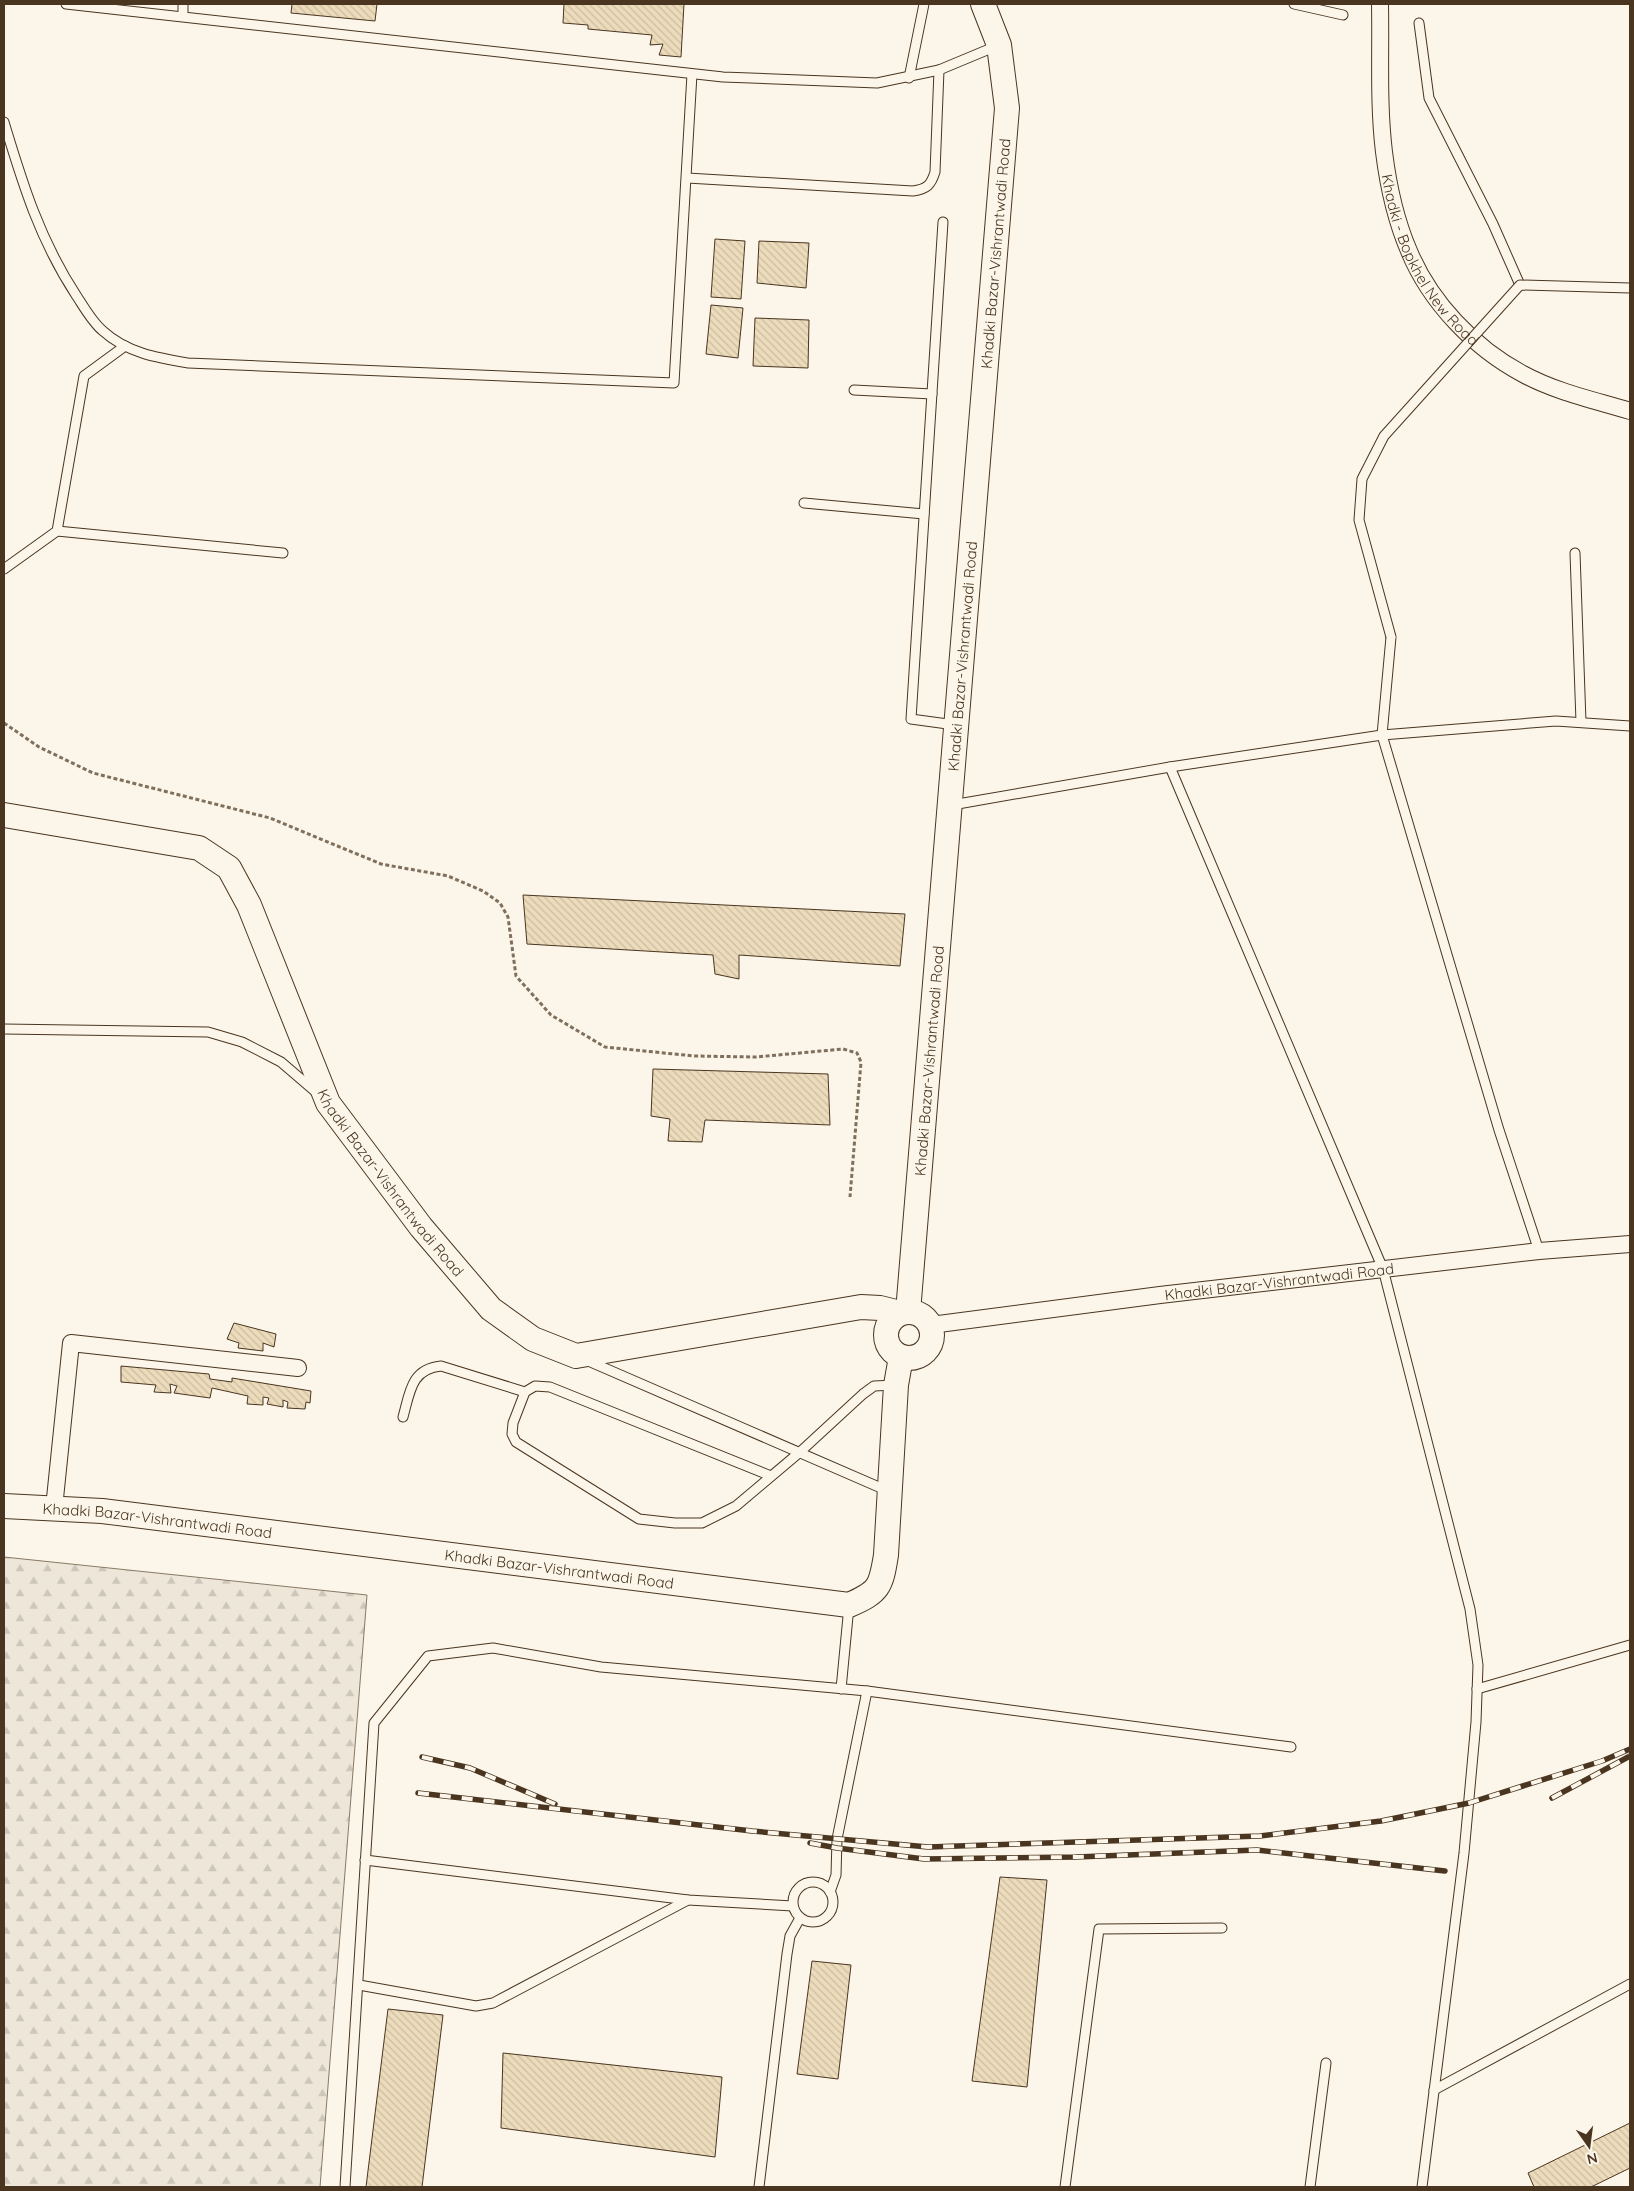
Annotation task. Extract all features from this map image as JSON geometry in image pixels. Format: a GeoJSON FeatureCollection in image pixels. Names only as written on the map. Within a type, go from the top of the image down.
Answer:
{"type":"FeatureCollection","features":[{"type":"Feature","properties":{"kind":"street","name":"Khadki Bazar-Vishrantwadi Road"},"geometry":{"type":"LineString","coordinates":[[904,1313],[958,725],[1007,108],[999,45],[983,4]]}},
{"type":"Feature","properties":{"kind":"street","name":"Khadki - Bopkhel New Road"},"geometry":{"type":"LineString","coordinates":[[1380,4],[1384,152],[1396,212],[1409,252],[1432,294],[1460,326],[1484,349],[1523,374],[1560,390],[1630,411]]}},
{"type":"Feature","properties":{"kind":"street","name":"Khadki Bazar-Vishrantwadi Road"},"geometry":{"type":"LineString","coordinates":[[4,815],[200,848],[229,868],[249,905],[328,1103],[421,1228],[491,1309],[533,1339],[576,1356]]}},
{"type":"Feature","properties":{"kind":"street","name":"Khadki Bazar-Vishrantwadi Road"},"geometry":{"type":"LineString","coordinates":[[931,1325],[1160,1295],[1538,1251],[1630,1244]]}},
{"type":"Feature","properties":{"kind":"street"},"geometry":{"type":"LineString","coordinates":[[576,1356],[861,1307],[917,1313],[925,1318],[931,1325],[933,1334],[931,1343],[926,1351],[919,1356],[901,1357],[893,1352],[888,1345],[886,1336],[888,1326],[893,1319],[904,1313]]}},
{"type":"Feature","properties":{"kind":"street"},"geometry":{"type":"LineString","coordinates":[[54,1508],[71,1343],[298,1368]]}},
{"type":"Feature","properties":{"kind":"street"},"geometry":{"type":"LineString","coordinates":[[849,1605],[869,1597],[882,1582],[886,1555],[896,1385],[901,1357]]}},
{"type":"Feature","properties":{"kind":"street","name":"Khadki Bazar-Vishrantwadi Road"},"geometry":{"type":"LineString","coordinates":[[4,1506],[102,1510],[849,1605]]}},
{"type":"Feature","properties":{"kind":"lane"},"geometry":{"type":"LineString","coordinates":[[66,4],[723,77],[877,83],[909,78],[939,70],[999,45]]}},
{"type":"Feature","properties":{"kind":"lane"},"geometry":{"type":"LineString","coordinates":[[183,4],[183,16]]}},
{"type":"Feature","properties":{"kind":"lane"},"geometry":{"type":"LineString","coordinates":[[909,78],[924,4]]}},
{"type":"Feature","properties":{"kind":"lane"},"geometry":{"type":"LineString","coordinates":[[1294,4],[1343,15]]}},
{"type":"Feature","properties":{"kind":"lane"},"geometry":{"type":"LineString","coordinates":[[1419,23],[1429,98],[1493,224],[1520,285]]}},
{"type":"Feature","properties":{"kind":"lane"},"geometry":{"type":"LineString","coordinates":[[687,178],[922,190],[931,184],[935,172],[939,70]]}},
{"type":"Feature","properties":{"kind":"lane"},"geometry":{"type":"LineString","coordinates":[[4,122],[20,176],[56,264],[84,307],[103,331],[125,346],[152,357],[188,363],[674,383],[692,74]]}},
{"type":"Feature","properties":{"kind":"lane"},"geometry":{"type":"LineString","coordinates":[[943,222],[911,719],[958,725]]}},
{"type":"Feature","properties":{"kind":"lane"},"geometry":{"type":"LineString","coordinates":[[1538,1251],[1496,1121],[1382,735],[1391,637],[1359,520],[1362,479],[1384,436],[1520,285],[1630,288]]}},
{"type":"Feature","properties":{"kind":"lane"},"geometry":{"type":"LineString","coordinates":[[57,530],[84,376],[125,346]]}},
{"type":"Feature","properties":{"kind":"lane"},"geometry":{"type":"LineString","coordinates":[[854,390],[932,394]]}},
{"type":"Feature","properties":{"kind":"lane"},"geometry":{"type":"LineString","coordinates":[[804,503],[924,514]]}},
{"type":"Feature","properties":{"kind":"lane"},"geometry":{"type":"LineString","coordinates":[[4,569],[57,530],[283,553]]}},
{"type":"Feature","properties":{"kind":"lane"},"geometry":{"type":"LineString","coordinates":[[1575,553],[1581,722]]}},
{"type":"Feature","properties":{"kind":"lane"},"geometry":{"type":"LineString","coordinates":[[951,805],[1382,735],[1556,721],[1630,726]]}},
{"type":"Feature","properties":{"kind":"lane"},"geometry":{"type":"LineString","coordinates":[[1170,768],[1383,1270],[1470,1609],[1478,1665],[1464,1853],[1422,2187]]}},
{"type":"Feature","properties":{"kind":"lane"},"geometry":{"type":"LineString","coordinates":[[4,1029],[208,1032],[242,1042],[281,1062],[328,1103]]}},
{"type":"Feature","properties":{"kind":"lane"},"geometry":{"type":"LineString","coordinates":[[576,1356],[890,1492]]}},
{"type":"Feature","properties":{"kind":"lane"},"geometry":{"type":"LineString","coordinates":[[403,1417],[417,1376],[428,1367],[441,1366],[525,1392]]}},
{"type":"Feature","properties":{"kind":"lane"},"geometry":{"type":"LineString","coordinates":[[771,1476],[550,1387],[535,1386],[525,1392],[513,1424],[512,1434],[516,1442],[639,1518],[674,1523],[702,1523],[736,1506],[800,1452],[874,1386],[896,1385]]}},
{"type":"Feature","properties":{"kind":"lane"},"geometry":{"type":"LineString","coordinates":[[841,1689],[849,1605]]}},
{"type":"Feature","properties":{"kind":"lane"},"geometry":{"type":"LineString","coordinates":[[1477,1689],[1630,1644]]}},
{"type":"Feature","properties":{"kind":"lane"},"geometry":{"type":"LineString","coordinates":[[345,2187],[374,1723],[428,1656],[493,1648],[601,1667],[868,1691],[1291,1747]]}},
{"type":"Feature","properties":{"kind":"lane"},"geometry":{"type":"LineString","coordinates":[[830,1892],[836,1875],[837,1839],[868,1691]]}},
{"type":"Feature","properties":{"kind":"lane"},"geometry":{"type":"LineString","coordinates":[[365,1860],[688,1900],[793,1906]]}},
{"type":"Feature","properties":{"kind":"lane"},"geometry":{"type":"LineString","coordinates":[[810,1882],[825,1886],[833,1899],[829,1914],[815,1922],[800,1918],[793,1906],[796,1890],[810,1882]]}},
{"type":"Feature","properties":{"kind":"lane"},"geometry":{"type":"LineString","coordinates":[[359,1985],[476,2006],[493,2003],[688,1900]]}},
{"type":"Feature","properties":{"kind":"lane"},"geometry":{"type":"LineString","coordinates":[[759,2187],[787,1954],[790,1936],[800,1918]]}},
{"type":"Feature","properties":{"kind":"lane"},"geometry":{"type":"LineString","coordinates":[[1065,2187],[1099,1929],[1222,1928]]}},
{"type":"Feature","properties":{"kind":"lane"},"geometry":{"type":"LineString","coordinates":[[1434,2090],[1630,1984]]}},
{"type":"Feature","properties":{"kind":"lane"},"geometry":{"type":"LineString","coordinates":[[1310,2187],[1326,2063]]}},
{"type":"Feature","properties":{"kind":"path"},"geometry":{"type":"LineString","coordinates":[[4,723],[39,747],[93,773],[270,818],[381,864],[448,876],[483,891],[500,903],[508,917],[516,976],[551,1015],[605,1047],[694,1056],[756,1057],[843,1049],[857,1053],[862,1062],[850,1197]]}},
{"type":"Feature","properties":{"kind":"green space"},"geometry":{"type":"Polygon","coordinates":[[[4,1557],[367,1595],[320,2187],[4,2187],[4,1557]]]}},
{"type":"Feature","properties":{"kind":"building"},"geometry":{"type":"Polygon","coordinates":[[[292,4],[377,4],[375,21],[291,13],[292,4]]]}},
{"type":"Feature","properties":{"kind":"building"},"geometry":{"type":"Polygon","coordinates":[[[564,4],[684,4],[681,57],[659,55],[663,44],[650,45],[652,35],[588,29],[588,25],[563,23],[564,4]]]}},
{"type":"Feature","properties":{"kind":"building"},"geometry":{"type":"Polygon","coordinates":[[[715,239],[745,241],[741,299],[711,297],[715,239]]]}},
{"type":"Feature","properties":{"kind":"building"},"geometry":{"type":"Polygon","coordinates":[[[759,241],[809,243],[806,288],[757,283],[759,241]]]}},
{"type":"Feature","properties":{"kind":"building"},"geometry":{"type":"Polygon","coordinates":[[[711,305],[743,308],[738,358],[706,354],[711,305]]]}},
{"type":"Feature","properties":{"kind":"building"},"geometry":{"type":"Polygon","coordinates":[[[755,318],[809,320],[808,368],[753,366],[755,318]]]}},
{"type":"Feature","properties":{"kind":"building"},"geometry":{"type":"Polygon","coordinates":[[[523,895],[905,914],[900,966],[739,955],[739,979],[715,974],[713,955],[527,944],[523,895]]]}},
{"type":"Feature","properties":{"kind":"building"},"geometry":{"type":"Polygon","coordinates":[[[653,1069],[828,1074],[830,1125],[705,1120],[702,1142],[668,1141],[670,1119],[651,1116],[653,1069]]]}},
{"type":"Feature","properties":{"kind":"building"},"geometry":{"type":"Polygon","coordinates":[[[234,1323],[276,1334],[274,1347],[263,1343],[263,1351],[238,1348],[239,1343],[227,1339],[234,1323]]]}},
{"type":"Feature","properties":{"kind":"building"},"geometry":{"type":"Polygon","coordinates":[[[121,1366],[209,1374],[210,1379],[232,1382],[232,1378],[311,1391],[310,1403],[306,1402],[305,1409],[287,1408],[288,1402],[283,1400],[283,1407],[267,1404],[269,1398],[263,1397],[263,1405],[247,1404],[248,1396],[212,1388],[210,1398],[174,1393],[177,1386],[170,1384],[171,1393],[154,1392],[156,1385],[121,1382],[121,1366]]]}},
{"type":"Feature","properties":{"kind":"building"},"geometry":{"type":"Polygon","coordinates":[[[1000,1877],[1047,1880],[1027,2087],[972,2081],[1000,1877]]]}},
{"type":"Feature","properties":{"kind":"building"},"geometry":{"type":"Polygon","coordinates":[[[812,1961],[851,1965],[838,2079],[797,2074],[812,1961]]]}},
{"type":"Feature","properties":{"kind":"building"},"geometry":{"type":"Polygon","coordinates":[[[388,2009],[443,2015],[422,2187],[366,2187],[388,2009]]]}},
{"type":"Feature","properties":{"kind":"building"},"geometry":{"type":"Polygon","coordinates":[[[503,2053],[722,2077],[715,2157],[501,2128],[503,2053]]]}},
{"type":"Feature","properties":{"kind":"building"},"geometry":{"type":"Polygon","coordinates":[[[1630,2123],[1630,2168],[1591,2187],[1534,2187],[1528,2173],[1630,2123]]]}},
{"type":"Feature","properties":{"kind":"railway"},"geometry":{"type":"LineString","coordinates":[[418,1793],[752,1831],[928,1847],[1260,1836],[1381,1821],[1469,1803],[1602,1761],[1630,1749]]}},
{"type":"Feature","properties":{"kind":"railway"},"geometry":{"type":"LineString","coordinates":[[1552,1798],[1630,1756]]}},
{"type":"Feature","properties":{"kind":"railway"},"geometry":{"type":"LineString","coordinates":[[422,1757],[470,1768],[555,1804]]}},
{"type":"Feature","properties":{"kind":"railway"},"geometry":{"type":"LineString","coordinates":[[810,1843],[924,1859],[1076,1857],[1257,1850],[1445,1871]]}}]}
